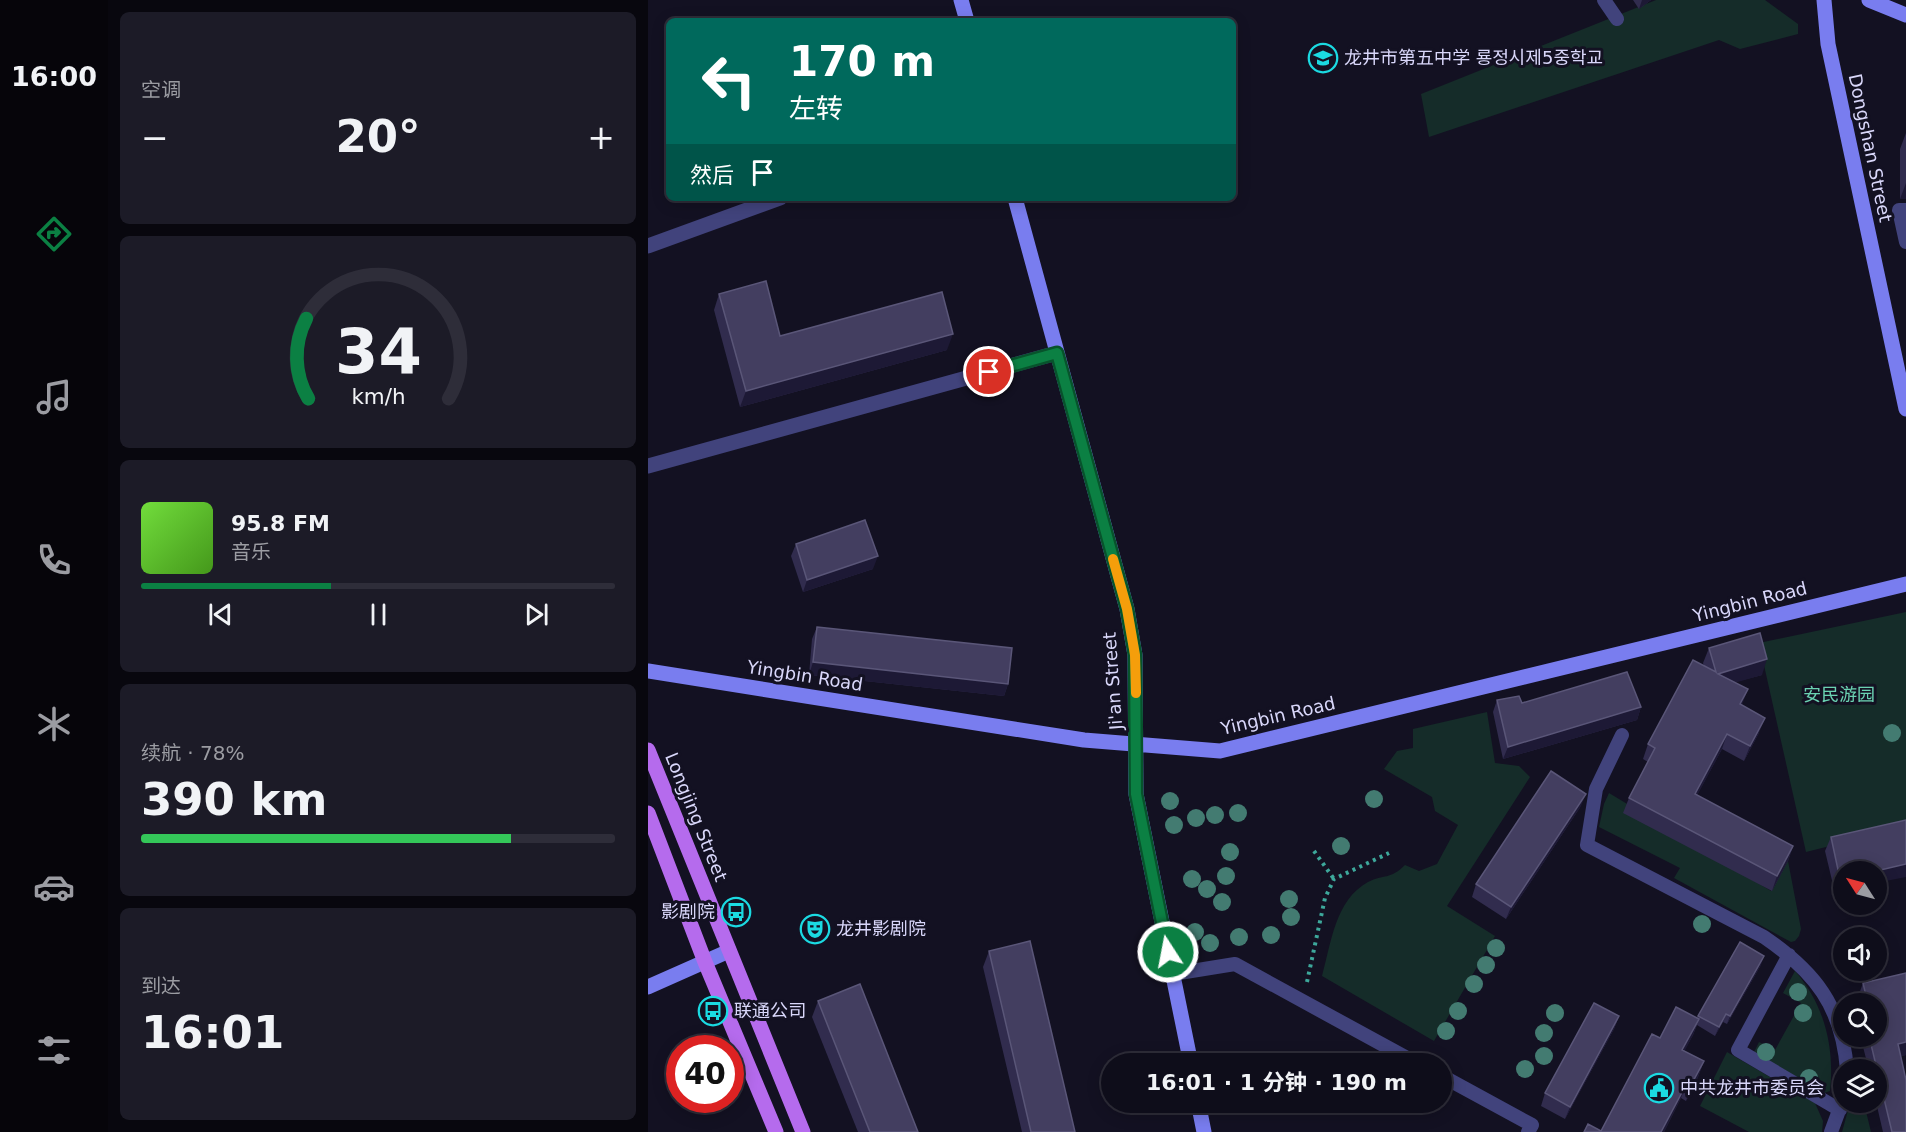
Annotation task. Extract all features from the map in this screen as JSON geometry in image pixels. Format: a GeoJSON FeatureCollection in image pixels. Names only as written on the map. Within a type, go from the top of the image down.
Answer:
{"type":"FeatureCollection","features":[{"type":"Feature","properties":{"kind":"main road","name":"Longjing Street"},"geometry":{"type":"LineString","coordinates":[[648,750],[803,1132]]}},
{"type":"Feature","properties":{"kind":"main road"},"geometry":{"type":"LineString","coordinates":[[648,813],[705,962],[776,1132]]}},
{"type":"Feature","properties":{"kind":"street"},"geometry":{"type":"LineString","coordinates":[[961,0],[966,18]]}},
{"type":"Feature","properties":{"kind":"street","name":"Dongshan Street"},"geometry":{"type":"LineString","coordinates":[[1824,0],[1828,44],[1906,409]]}},
{"type":"Feature","properties":{"kind":"street"},"geometry":{"type":"LineString","coordinates":[[1869,0],[1906,15]]}},
{"type":"Feature","properties":{"kind":"street"},"geometry":{"type":"LineString","coordinates":[[648,246],[772,201]]}},
{"type":"Feature","properties":{"kind":"street","name":"Ji'an Street"},"geometry":{"type":"LineString","coordinates":[[1016,201],[1127,609],[1135,655],[1136,794],[1189,1053]]}},
{"type":"Feature","properties":{"kind":"street"},"geometry":{"type":"LineString","coordinates":[[648,466],[1057,353]]}},
{"type":"Feature","properties":{"kind":"street","name":"Yingbin Road"},"geometry":{"type":"LineString","coordinates":[[648,671],[1073,739],[1136,746],[1157,744],[1220,751],[1906,584]]}},
{"type":"Feature","properties":{"kind":"street"},"geometry":{"type":"LineString","coordinates":[[648,987],[729,951]]}},
{"type":"Feature","properties":{"kind":"street"},"geometry":{"type":"LineString","coordinates":[[1200,1113],[1204,1132]]}},
{"type":"Feature","properties":{"kind":"lane"},"geometry":{"type":"LineString","coordinates":[[1604,0],[1617,19]]}},
{"type":"Feature","properties":{"kind":"lane"},"geometry":{"type":"LineString","coordinates":[[1906,210],[1899,210],[1906,242]]}},
{"type":"Feature","properties":{"kind":"lane"},"geometry":{"type":"LineString","coordinates":[[1622,735],[1596,789],[1587,845],[1764,938],[1789,955],[1817,982],[1832,1009],[1845,1047],[1846,1059]]}},
{"type":"Feature","properties":{"kind":"lane"},"geometry":{"type":"LineString","coordinates":[[1789,955],[1738,1050],[1833,1098]]}},
{"type":"Feature","properties":{"kind":"lane"},"geometry":{"type":"LineString","coordinates":[[1173,974],[1235,964],[1398,1053]]}},
{"type":"Feature","properties":{"kind":"lane"},"geometry":{"type":"LineString","coordinates":[[1452,1081],[1532,1125],[1528,1132]]}},
{"type":"Feature","properties":{"kind":"lane"},"geometry":{"type":"LineString","coordinates":[[1831,1132],[1838,1113]]}},
{"type":"Feature","properties":{"kind":"path"},"geometry":{"type":"LineString","coordinates":[[1314,851],[1334,879]]}},
{"type":"Feature","properties":{"kind":"path"},"geometry":{"type":"LineString","coordinates":[[1303,1001],[1325,898],[1334,879],[1389,853]]}},
{"type":"Feature","properties":{"kind":"green space"},"geometry":{"type":"Polygon","coordinates":[[[1656,0],[1765,0],[1798,24],[1798,34],[1740,49],[1719,40],[1429,137],[1421,94],[1656,0]]]}},
{"type":"Feature","properties":{"kind":"green space","name":"安民游园"},"geometry":{"type":"Polygon","coordinates":[[[1906,612],[1906,827],[1806,852],[1759,643],[1906,612]]]}},
{"type":"Feature","properties":{"kind":"green space"},"geometry":{"type":"Polygon","coordinates":[[[1487,712],[1495,763],[1519,766],[1530,777],[1447,906],[1495,936],[1434,1041],[1322,976],[1341,911],[1357,890],[1368,882],[1395,873],[1405,865],[1419,871],[1437,864],[1458,825],[1435,811],[1432,797],[1384,769],[1397,751],[1413,748],[1413,729],[1487,712]]]}},
{"type":"Feature","properties":{"kind":"green space"},"geometry":{"type":"Polygon","coordinates":[[[1609,793],[1771,891],[1788,861],[1801,929],[1799,936],[1791,942],[1674,878],[1680,868],[1599,827],[1609,793]]]}},
{"type":"Feature","properties":{"kind":"green space"},"geometry":{"type":"Polygon","coordinates":[[[1795,971],[1813,997],[1829,1042],[1830,1091],[1824,1093],[1754,1052],[1759,1042],[1775,1050],[1801,1003],[1783,993],[1795,971]]]}},
{"type":"Feature","properties":{"kind":"green space"},"geometry":{"type":"Polygon","coordinates":[[[1727,1052],[1815,1103],[1823,1121],[1822,1132],[1749,1132],[1700,1106],[1727,1052]]]}},
{"type":"Feature","properties":{"kind":"green space"},"geometry":{"type":"Polygon","coordinates":[[[1847,1113],[1866,1113],[1871,1132],[1842,1132],[1847,1113]]]}},
{"type":"Feature","properties":{"kind":"building"},"geometry":{"type":"Polygon","coordinates":[[[766,281],[780,336],[942,292],[953,334],[746,391],[719,294],[766,281]]]}},
{"type":"Feature","properties":{"kind":"building"},"geometry":{"type":"Polygon","coordinates":[[[865,520],[878,556],[807,580],[796,544],[865,520]]]}},
{"type":"Feature","properties":{"kind":"building"},"geometry":{"type":"Polygon","coordinates":[[[817,627],[1012,648],[1008,684],[813,662],[817,627]]]}},
{"type":"Feature","properties":{"kind":"building"},"geometry":{"type":"Polygon","coordinates":[[[1760,633],[1767,659],[1718,674],[1748,689],[1740,704],[1765,718],[1750,746],[1727,734],[1695,794],[1793,846],[1777,876],[1629,798],[1655,748],[1648,744],[1693,660],[1716,672],[1709,648],[1760,633]]]}},
{"type":"Feature","properties":{"kind":"building"},"geometry":{"type":"Polygon","coordinates":[[[1627,672],[1641,707],[1508,747],[1497,700],[1519,696],[1522,703],[1627,672]]]}},
{"type":"Feature","properties":{"kind":"building"},"geometry":{"type":"Polygon","coordinates":[[[1551,771],[1586,794],[1511,907],[1476,884],[1551,771]]]}},
{"type":"Feature","properties":{"kind":"building"},"geometry":{"type":"Polygon","coordinates":[[[1906,820],[1906,864],[1887,868],[1887,861],[1836,861],[1831,837],[1906,820]]]}},
{"type":"Feature","properties":{"kind":"building"},"geometry":{"type":"Polygon","coordinates":[[[1030,941],[1075,1132],[1031,1132],[989,951],[1030,941]]]}},
{"type":"Feature","properties":{"kind":"building"},"geometry":{"type":"Polygon","coordinates":[[[1740,942],[1764,956],[1730,1016],[1726,1014],[1719,1027],[1698,1016],[1740,942]]]}},
{"type":"Feature","properties":{"kind":"building"},"geometry":{"type":"Polygon","coordinates":[[[1906,973],[1906,1042],[1898,1044],[1906,1080],[1906,1132],[1892,1132],[1887,1111],[1887,1059],[1875,1059],[1872,1047],[1887,1047],[1887,993],[1865,993],[1863,983],[1887,981],[1887,977],[1906,973]]]}},
{"type":"Feature","properties":{"kind":"building"},"geometry":{"type":"Polygon","coordinates":[[[860,984],[918,1132],[870,1132],[818,1001],[860,984]]]}},
{"type":"Feature","properties":{"kind":"building"},"geometry":{"type":"Polygon","coordinates":[[[1594,1003],[1619,1016],[1570,1107],[1545,1093],[1594,1003]]]}},
{"type":"Feature","properties":{"kind":"building","name":"中共龙井市委员会"},"geometry":{"type":"Polygon","coordinates":[[[1676,1007],[1699,1019],[1682,1050],[1704,1061],[1691,1085],[1687,1083],[1661,1132],[1584,1132],[1588,1124],[1601,1131],[1652,1034],[1660,1038],[1676,1007]]]}},
{"type":"Feature","properties":{"kind":"slow traffic"},"geometry":{"type":"LineString","coordinates":[[1113,559],[1127,609],[1135,655],[1136,693]]}},
{"type":"Feature","properties":{"kind":"place","name":"龙井市第五中学 룡정시제5중학교"},"geometry":{"type":"Point","coordinates":[1323,58]}},
{"type":"Feature","properties":{"kind":"place","name":"影剧院"},"geometry":{"type":"Point","coordinates":[736,912]}},
{"type":"Feature","properties":{"kind":"place","name":"龙井影剧院"},"geometry":{"type":"Point","coordinates":[815,929]}},
{"type":"Feature","properties":{"kind":"place","name":"联通公司"},"geometry":{"type":"Point","coordinates":[713,1011]}},
{"type":"Feature","properties":{"kind":"place","name":"中共龙井市委员会"},"geometry":{"type":"Point","coordinates":[1659,1088]}},
{"type":"Feature","properties":{"kind":"route"},"geometry":{"type":"LineString","coordinates":[[989,372],[1057,353],[1127,609],[1135,655],[1136,794],[1168,952]]}}]}
